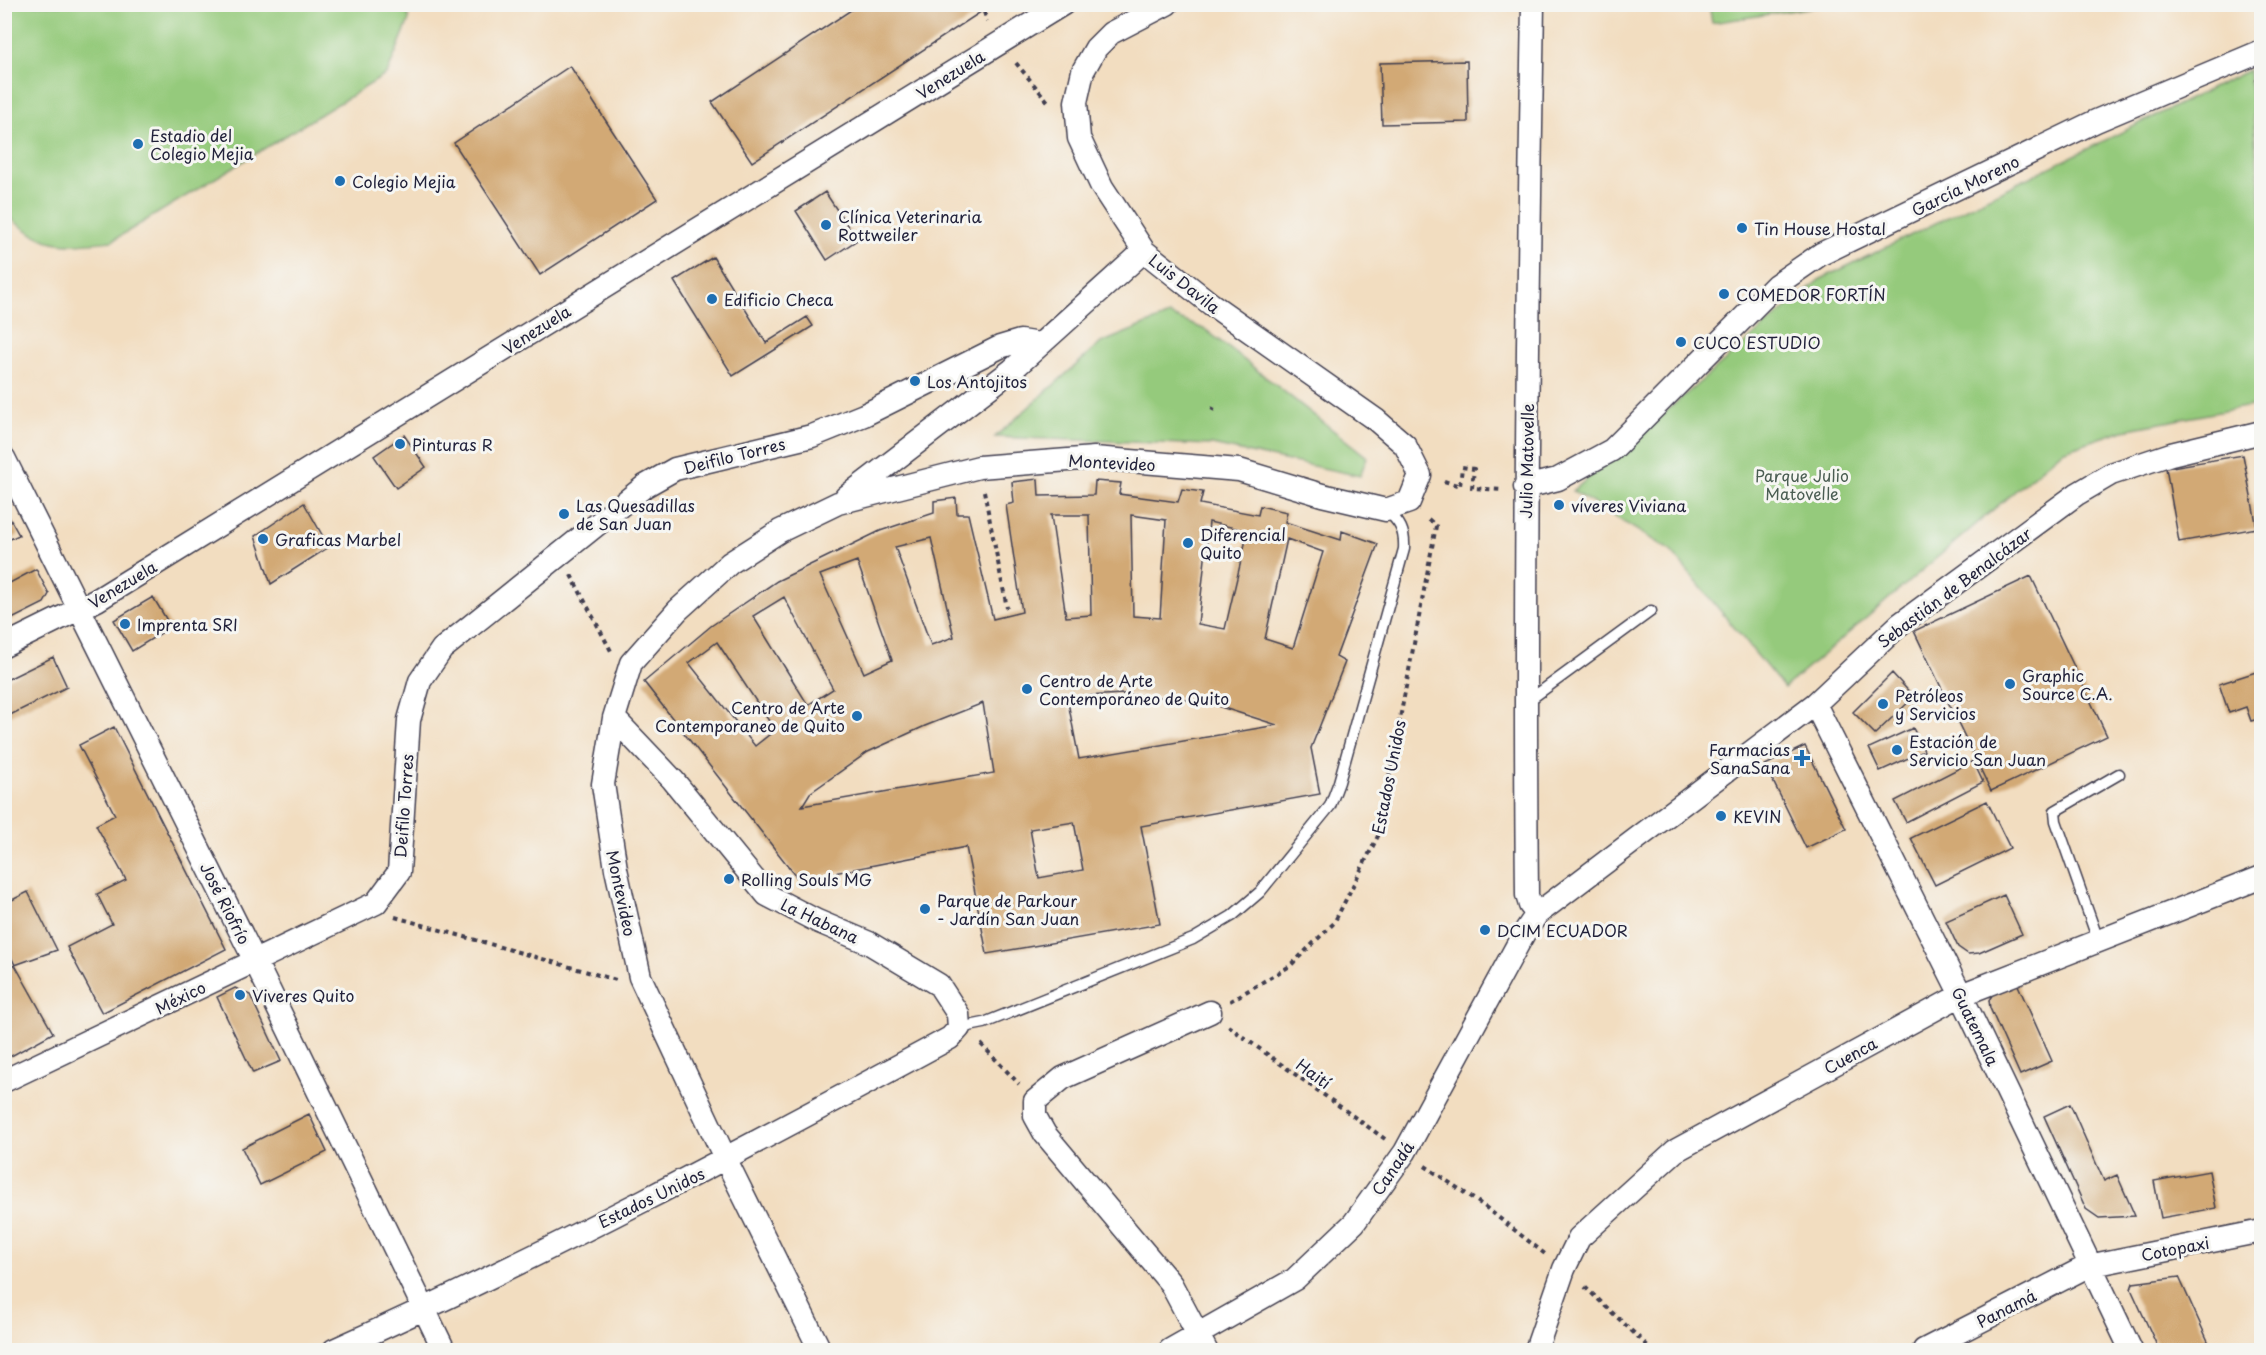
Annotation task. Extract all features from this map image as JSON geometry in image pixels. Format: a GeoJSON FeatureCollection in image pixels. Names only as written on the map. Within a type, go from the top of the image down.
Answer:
{"type":"FeatureCollection","features":[{"type":"Feature","properties":{"kind":"street","name":"Venezuela"},"geometry":{"type":"LineString","coordinates":[[4,646],[80,610],[1063,4]]}},
{"type":"Feature","properties":{"kind":"street","name":"Luis Davila"},"geometry":{"type":"LineString","coordinates":[[1167,4],[1111,33],[1096,48],[1083,71],[1076,102],[1079,138],[1102,187],[1144,251],[1211,304],[1376,420],[1405,446],[1420,475]]}},
{"type":"Feature","properties":{"kind":"street","name":"Julio Matovelle"},"geometry":{"type":"LineString","coordinates":[[1533,4],[1525,487],[1525,703],[1527,895],[1530,905],[1537,914]]}},
{"type":"Feature","properties":{"kind":"street","name":"García Moreno"},"geometry":{"type":"LineString","coordinates":[[1525,487],[1558,479],[1612,450],[1776,285],[1821,254],[2096,122],[2262,51]]}},
{"type":"Feature","properties":{"kind":"street"},"geometry":{"type":"LineString","coordinates":[[1040,344],[1144,251]]}},
{"type":"Feature","properties":{"kind":"street","name":"Deifilo Torres"},"geometry":{"type":"LineString","coordinates":[[356,915],[376,903],[399,872],[409,720],[420,681],[442,649],[614,509],[675,469],[812,436],[864,415],[1000,347],[1020,340],[1040,344]]}},
{"type":"Feature","properties":{"kind":"street","name":"Montevideo"},"geometry":{"type":"LineString","coordinates":[[838,503],[1012,370],[1040,344]]}},
{"type":"Feature","properties":{"kind":"street","name":"Sebastián de Benalcázar"},"geometry":{"type":"LineString","coordinates":[[1537,914],[1815,704],[1900,624],[2077,494],[2121,470],[2171,454],[2261,433]]}},
{"type":"Feature","properties":{"kind":"street","name":"José Riofrío"},"geometry":{"type":"LineString","coordinates":[[4,458],[255,961],[444,1350]]}},
{"type":"Feature","properties":{"kind":"street","name":"Montevideo"},"geometry":{"type":"LineString","coordinates":[[820,1350],[726,1160],[640,977],[616,869],[603,784],[614,718],[631,663],[678,610],[730,563],[780,531],[838,503],[979,467],[1094,458],[1239,470],[1322,495],[1386,510]]}},
{"type":"Feature","properties":{"kind":"street"},"geometry":{"type":"LineString","coordinates":[[1386,510],[1409,502],[1420,475]]}},
{"type":"Feature","properties":{"kind":"street","name":"Guatemala"},"geometry":{"type":"LineString","coordinates":[[1815,704],[1961,994],[2088,1266],[2131,1350]]}},
{"type":"Feature","properties":{"kind":"street","name":"La Habana"},"geometry":{"type":"LineString","coordinates":[[614,718],[673,780],[767,895],[817,921],[870,943],[939,985],[968,1033]]}},
{"type":"Feature","properties":{"kind":"street","name":"Cuenca"},"geometry":{"type":"LineString","coordinates":[[1536,1350],[1564,1269],[1579,1238],[1675,1151],[1961,994],[2262,876]]}},
{"type":"Feature","properties":{"kind":"street","name":"Canadá"},"geometry":{"type":"LineString","coordinates":[[1170,1350],[1203,1343],[1295,1279],[1354,1223],[1405,1152],[1524,933],[1537,914]]}},
{"type":"Feature","properties":{"kind":"street","name":"México"},"geometry":{"type":"LineString","coordinates":[[4,1081],[356,915]]}},
{"type":"Feature","properties":{"kind":"street"},"geometry":{"type":"LineString","coordinates":[[1203,1343],[1171,1284],[1045,1134],[1035,1116],[1030,1095],[1063,1078],[1219,1012]]}},
{"type":"Feature","properties":{"kind":"street","name":"Estados Unidos"},"geometry":{"type":"LineString","coordinates":[[334,1350],[424,1309],[726,1160],[950,1038],[968,1033]]}},
{"type":"Feature","properties":{"kind":"street","name":"Cotopaxi"},"geometry":{"type":"LineString","coordinates":[[2088,1266],[2262,1231]]}},
{"type":"Feature","properties":{"kind":"street","name":"Panamá"},"geometry":{"type":"LineString","coordinates":[[1924,1350],[2088,1266]]}},
{"type":"Feature","properties":{"kind":"lane"},"geometry":{"type":"LineString","coordinates":[[968,1033],[984,1023],[1192,939],[1232,916],[1260,892],[1330,806],[1339,782],[1404,549],[1405,539],[1399,521],[1386,510]]}},
{"type":"Feature","properties":{"kind":"lane"},"geometry":{"type":"LineString","coordinates":[[1525,703],[1651,611]]}},
{"type":"Feature","properties":{"kind":"lane"},"geometry":{"type":"LineString","coordinates":[[2098,940],[2056,821],[2055,811],[2119,774]]}},
{"type":"Feature","properties":{"kind":"path"},"geometry":{"type":"LineString","coordinates":[[984,12],[987,21]]}},
{"type":"Feature","properties":{"kind":"path"},"geometry":{"type":"LineString","coordinates":[[1011,57],[1055,110]]}},
{"type":"Feature","properties":{"kind":"path"},"geometry":{"type":"LineString","coordinates":[[2257,78],[2262,144]]}},
{"type":"Feature","properties":{"kind":"path"},"geometry":{"type":"LineString","coordinates":[[1420,475],[1460,486],[1462,467],[1474,469],[1472,488],[1496,491],[1525,487]]}},
{"type":"Feature","properties":{"kind":"path"},"geometry":{"type":"LineString","coordinates":[[982,486],[1007,608]]}},
{"type":"Feature","properties":{"kind":"path","name":"Estados Unidos"},"geometry":{"type":"LineString","coordinates":[[1219,1012],[1290,966],[1334,923],[1378,836],[1436,526],[1409,502]]}},
{"type":"Feature","properties":{"kind":"path"},"geometry":{"type":"LineString","coordinates":[[569,571],[613,656]]}},
{"type":"Feature","properties":{"kind":"path"},"geometry":{"type":"LineString","coordinates":[[391,916],[623,982]]}},
{"type":"Feature","properties":{"kind":"path","name":"Haití"},"geometry":{"type":"LineString","coordinates":[[1219,1012],[1394,1145]]}},
{"type":"Feature","properties":{"kind":"path"},"geometry":{"type":"LineString","coordinates":[[968,1033],[1030,1095]]}},
{"type":"Feature","properties":{"kind":"path"},"geometry":{"type":"LineString","coordinates":[[1422,1164],[1484,1206],[1548,1256]]}},
{"type":"Feature","properties":{"kind":"path"},"geometry":{"type":"LineString","coordinates":[[1580,1283],[1652,1350]]}},
{"type":"Feature","properties":{"kind":"green space","name":"Estadio del Colegio Mejia"},"geometry":{"type":"Polygon","coordinates":[[[407,4],[409,20],[387,74],[112,241],[79,244],[55,242],[32,234],[5,214],[5,5],[407,4]]]}},
{"type":"Feature","properties":{"kind":"green space"},"geometry":{"type":"Polygon","coordinates":[[[1709,4],[1827,4],[1827,5],[1712,23],[1709,4]]]}},
{"type":"Feature","properties":{"kind":"green space","name":"Parque Julio Matovelle"},"geometry":{"type":"Polygon","coordinates":[[[2249,70],[2262,218],[2261,404],[2124,430],[2062,451],[1784,688],[1671,551],[1573,491],[1819,280],[2249,70]]]}},
{"type":"Feature","properties":{"kind":"green space"},"geometry":{"type":"Polygon","coordinates":[[[1169,315],[1206,330],[1367,457],[1360,476],[1212,445],[995,437],[1101,343],[1169,315]]]}},
{"type":"Feature","properties":{"kind":"building"},"geometry":{"type":"Polygon","coordinates":[[[860,4],[993,4],[752,162],[712,102],[860,4]]]}},
{"type":"Feature","properties":{"kind":"building"},"geometry":{"type":"Polygon","coordinates":[[[1467,61],[1468,122],[1382,124],[1380,63],[1467,61]]]}},
{"type":"Feature","properties":{"kind":"building"},"geometry":{"type":"Polygon","coordinates":[[[570,66],[657,199],[540,275],[454,143],[570,66]]]}},
{"type":"Feature","properties":{"kind":"building","name":"Clínica Veterinaria Rottweiler"},"geometry":{"type":"Polygon","coordinates":[[[825,192],[857,240],[827,260],[796,211],[825,192]]]}},
{"type":"Feature","properties":{"kind":"building","name":"Edificio Checa"},"geometry":{"type":"Polygon","coordinates":[[[713,257],[766,343],[807,317],[813,326],[733,376],[674,281],[713,257]]]}},
{"type":"Feature","properties":{"kind":"building"},"geometry":{"type":"Polygon","coordinates":[[[404,435],[426,467],[396,488],[374,456],[404,435]]]}},
{"type":"Feature","properties":{"kind":"building"},"geometry":{"type":"Polygon","coordinates":[[[2243,455],[2257,528],[2179,542],[2166,468],[2243,455]]]}},
{"type":"Feature","properties":{"kind":"building","name":"Centro de Arte Contemporaneo de Quito"},"geometry":{"type":"Polygon","coordinates":[[[1038,479],[1039,496],[1094,495],[1095,481],[1121,483],[1119,494],[1178,502],[1182,489],[1203,492],[1200,504],[1258,515],[1260,506],[1287,512],[1285,522],[1341,540],[1342,531],[1378,544],[1336,657],[1345,662],[1311,748],[1320,794],[1141,826],[1160,924],[987,954],[966,847],[799,880],[644,682],[711,626],[777,581],[880,531],[934,513],[934,501],[956,498],[957,514],[968,514],[993,619],[1022,612],[1006,505],[1014,503],[1012,482],[1038,479]],[[1051,515],[1066,617],[1091,615],[1089,515],[1051,515]],[[1131,515],[1133,616],[1160,618],[1166,520],[1131,515]],[[1209,522],[1198,624],[1225,629],[1248,531],[1209,522]],[[931,538],[895,547],[931,645],[954,637],[931,538]],[[1287,539],[1265,639],[1293,648],[1323,552],[1287,539]],[[857,561],[820,575],[864,673],[892,660],[857,561]],[[784,597],[753,616],[808,705],[833,689],[784,597]],[[717,642],[689,663],[755,746],[775,730],[717,642]],[[1123,694],[1067,697],[1079,759],[1277,725],[1202,701],[1123,694]],[[983,703],[868,752],[810,793],[802,806],[994,773],[983,703]],[[1074,822],[1030,829],[1039,878],[1083,870],[1074,822]]]}},
{"type":"Feature","properties":{"kind":"building"},"geometry":{"type":"Polygon","coordinates":[[[304,503],[329,547],[271,584],[255,536],[304,503]]]}},
{"type":"Feature","properties":{"kind":"building"},"geometry":{"type":"Polygon","coordinates":[[[4,508],[19,535],[4,542],[4,508]]]}},
{"type":"Feature","properties":{"kind":"building"},"geometry":{"type":"Polygon","coordinates":[[[36,569],[49,594],[44,603],[4,623],[4,586],[36,569]]]}},
{"type":"Feature","properties":{"kind":"building","name":"Graphic Source C.A."},"geometry":{"type":"Polygon","coordinates":[[[2031,576],[2107,736],[1991,791],[1914,631],[2031,576]]]}},
{"type":"Feature","properties":{"kind":"building"},"geometry":{"type":"Polygon","coordinates":[[[153,597],[171,627],[132,651],[114,620],[153,597]]]}},
{"type":"Feature","properties":{"kind":"building"},"geometry":{"type":"Polygon","coordinates":[[[53,657],[67,687],[4,718],[4,681],[53,657]]]}},
{"type":"Feature","properties":{"kind":"building"},"geometry":{"type":"Polygon","coordinates":[[[2262,670],[2262,718],[2251,721],[2246,707],[2229,713],[2219,684],[2262,670]]]}},
{"type":"Feature","properties":{"kind":"building","name":"Petróleos y Servicios"},"geometry":{"type":"Polygon","coordinates":[[[1892,673],[1914,697],[1875,734],[1853,712],[1892,673]]]}},
{"type":"Feature","properties":{"kind":"building"},"geometry":{"type":"Polygon","coordinates":[[[114,727],[226,949],[102,1013],[67,947],[112,924],[97,894],[126,880],[96,825],[115,815],[79,745],[114,727]]]}},
{"type":"Feature","properties":{"kind":"building","name":"Estación de Servicio San Juan"},"geometry":{"type":"Polygon","coordinates":[[[1913,728],[1924,751],[1880,771],[1869,748],[1913,728]]]}},
{"type":"Feature","properties":{"kind":"building"},"geometry":{"type":"Polygon","coordinates":[[[1805,746],[1846,829],[1806,848],[1765,765],[1805,746]]]}},
{"type":"Feature","properties":{"kind":"building"},"geometry":{"type":"Polygon","coordinates":[[[1973,761],[1983,782],[1906,822],[1895,801],[1973,761]]]}},
{"type":"Feature","properties":{"kind":"building"},"geometry":{"type":"Polygon","coordinates":[[[1987,801],[2010,848],[1935,885],[1911,838],[1987,801]]]}},
{"type":"Feature","properties":{"kind":"building"},"geometry":{"type":"Polygon","coordinates":[[[28,892],[57,950],[15,965],[4,942],[4,904],[28,892]]]}},
{"type":"Feature","properties":{"kind":"building"},"geometry":{"type":"Polygon","coordinates":[[[2004,895],[2022,934],[1979,953],[1968,954],[1958,947],[1946,921],[2004,895]]]}},
{"type":"Feature","properties":{"kind":"building"},"geometry":{"type":"Polygon","coordinates":[[[15,965],[53,1033],[4,1060],[4,971],[15,965]]]}},
{"type":"Feature","properties":{"kind":"building"},"geometry":{"type":"Polygon","coordinates":[[[2017,983],[2052,1061],[2020,1075],[1990,1008],[1989,1000],[1993,994],[2017,983]]]}},
{"type":"Feature","properties":{"kind":"building"},"geometry":{"type":"Polygon","coordinates":[[[235,988],[250,995],[281,1061],[253,1073],[217,997],[235,988]]]}},
{"type":"Feature","properties":{"kind":"building"},"geometry":{"type":"Polygon","coordinates":[[[2070,1104],[2104,1181],[2117,1175],[2135,1216],[2099,1218],[2086,1209],[2044,1116],[2070,1104]]]}},
{"type":"Feature","properties":{"kind":"building"},"geometry":{"type":"Polygon","coordinates":[[[309,1114],[327,1152],[260,1185],[242,1148],[309,1114]]]}},
{"type":"Feature","properties":{"kind":"building"},"geometry":{"type":"Polygon","coordinates":[[[2209,1171],[2216,1208],[2161,1218],[2154,1181],[2209,1171]]]}},
{"type":"Feature","properties":{"kind":"building"},"geometry":{"type":"Polygon","coordinates":[[[2179,1277],[2212,1350],[2159,1350],[2131,1289],[2133,1283],[2179,1277]]]}},
{"type":"Feature","properties":{"kind":"place","name":"Estadio del Colegio Mejia"},"geometry":{"type":"Point","coordinates":[138,144]}},
{"type":"Feature","properties":{"kind":"place","name":"Colegio Mejia"},"geometry":{"type":"Point","coordinates":[340,181]}},
{"type":"Feature","properties":{"kind":"place","name":"Clínica Veterinaria Rottweiler"},"geometry":{"type":"Point","coordinates":[826,225]}},
{"type":"Feature","properties":{"kind":"place","name":"Tin House Hostal"},"geometry":{"type":"Point","coordinates":[1742,228]}},
{"type":"Feature","properties":{"kind":"place","name":"COMEDOR FORTÍN"},"geometry":{"type":"Point","coordinates":[1724,294]}},
{"type":"Feature","properties":{"kind":"place","name":"Edificio Checa"},"geometry":{"type":"Point","coordinates":[712,299]}},
{"type":"Feature","properties":{"kind":"place","name":"CUCO ESTUDIO"},"geometry":{"type":"Point","coordinates":[1681,342]}},
{"type":"Feature","properties":{"kind":"place","name":"Los Antojitos"},"geometry":{"type":"Point","coordinates":[915,381]}},
{"type":"Feature","properties":{"kind":"place","name":"Pinturas R"},"geometry":{"type":"Point","coordinates":[400,444]}},
{"type":"Feature","properties":{"kind":"place","name":"víveres Viviana"},"geometry":{"type":"Point","coordinates":[1559,505]}},
{"type":"Feature","properties":{"kind":"place","name":"Las Quesadillas de San Juan"},"geometry":{"type":"Point","coordinates":[564,514]}},
{"type":"Feature","properties":{"kind":"place","name":"Graficas Marbel"},"geometry":{"type":"Point","coordinates":[263,539]}},
{"type":"Feature","properties":{"kind":"place","name":"Diferencial Quito"},"geometry":{"type":"Point","coordinates":[1188,543]}},
{"type":"Feature","properties":{"kind":"place","name":"Imprenta SRI"},"geometry":{"type":"Point","coordinates":[125,624]}},
{"type":"Feature","properties":{"kind":"place","name":"Graphic Source C.A."},"geometry":{"type":"Point","coordinates":[2010,684]}},
{"type":"Feature","properties":{"kind":"place","name":"Centro de Arte Contemporáneo de Quito"},"geometry":{"type":"Point","coordinates":[1027,689]}},
{"type":"Feature","properties":{"kind":"place","name":"Petróleos y Servicios"},"geometry":{"type":"Point","coordinates":[1883,704]}},
{"type":"Feature","properties":{"kind":"place","name":"Centro de Arte Contemporaneo de Quito"},"geometry":{"type":"Point","coordinates":[857,716]}},
{"type":"Feature","properties":{"kind":"place","name":"Estación de Servicio San Juan"},"geometry":{"type":"Point","coordinates":[1897,750]}},
{"type":"Feature","properties":{"kind":"place","name":"Farmacias SanaSana"},"geometry":{"type":"Point","coordinates":[1802,758]}},
{"type":"Feature","properties":{"kind":"place","name":"KEVIN"},"geometry":{"type":"Point","coordinates":[1721,816]}},
{"type":"Feature","properties":{"kind":"place","name":"Rolling Souls MG"},"geometry":{"type":"Point","coordinates":[729,879]}},
{"type":"Feature","properties":{"kind":"place","name":"Parque de Parkour - Jardín San Juan"},"geometry":{"type":"Point","coordinates":[925,909]}},
{"type":"Feature","properties":{"kind":"place","name":"DCIM ECUADOR"},"geometry":{"type":"Point","coordinates":[1485,930]}},
{"type":"Feature","properties":{"kind":"place","name":"Viveres Quito"},"geometry":{"type":"Point","coordinates":[240,995]}}]}
